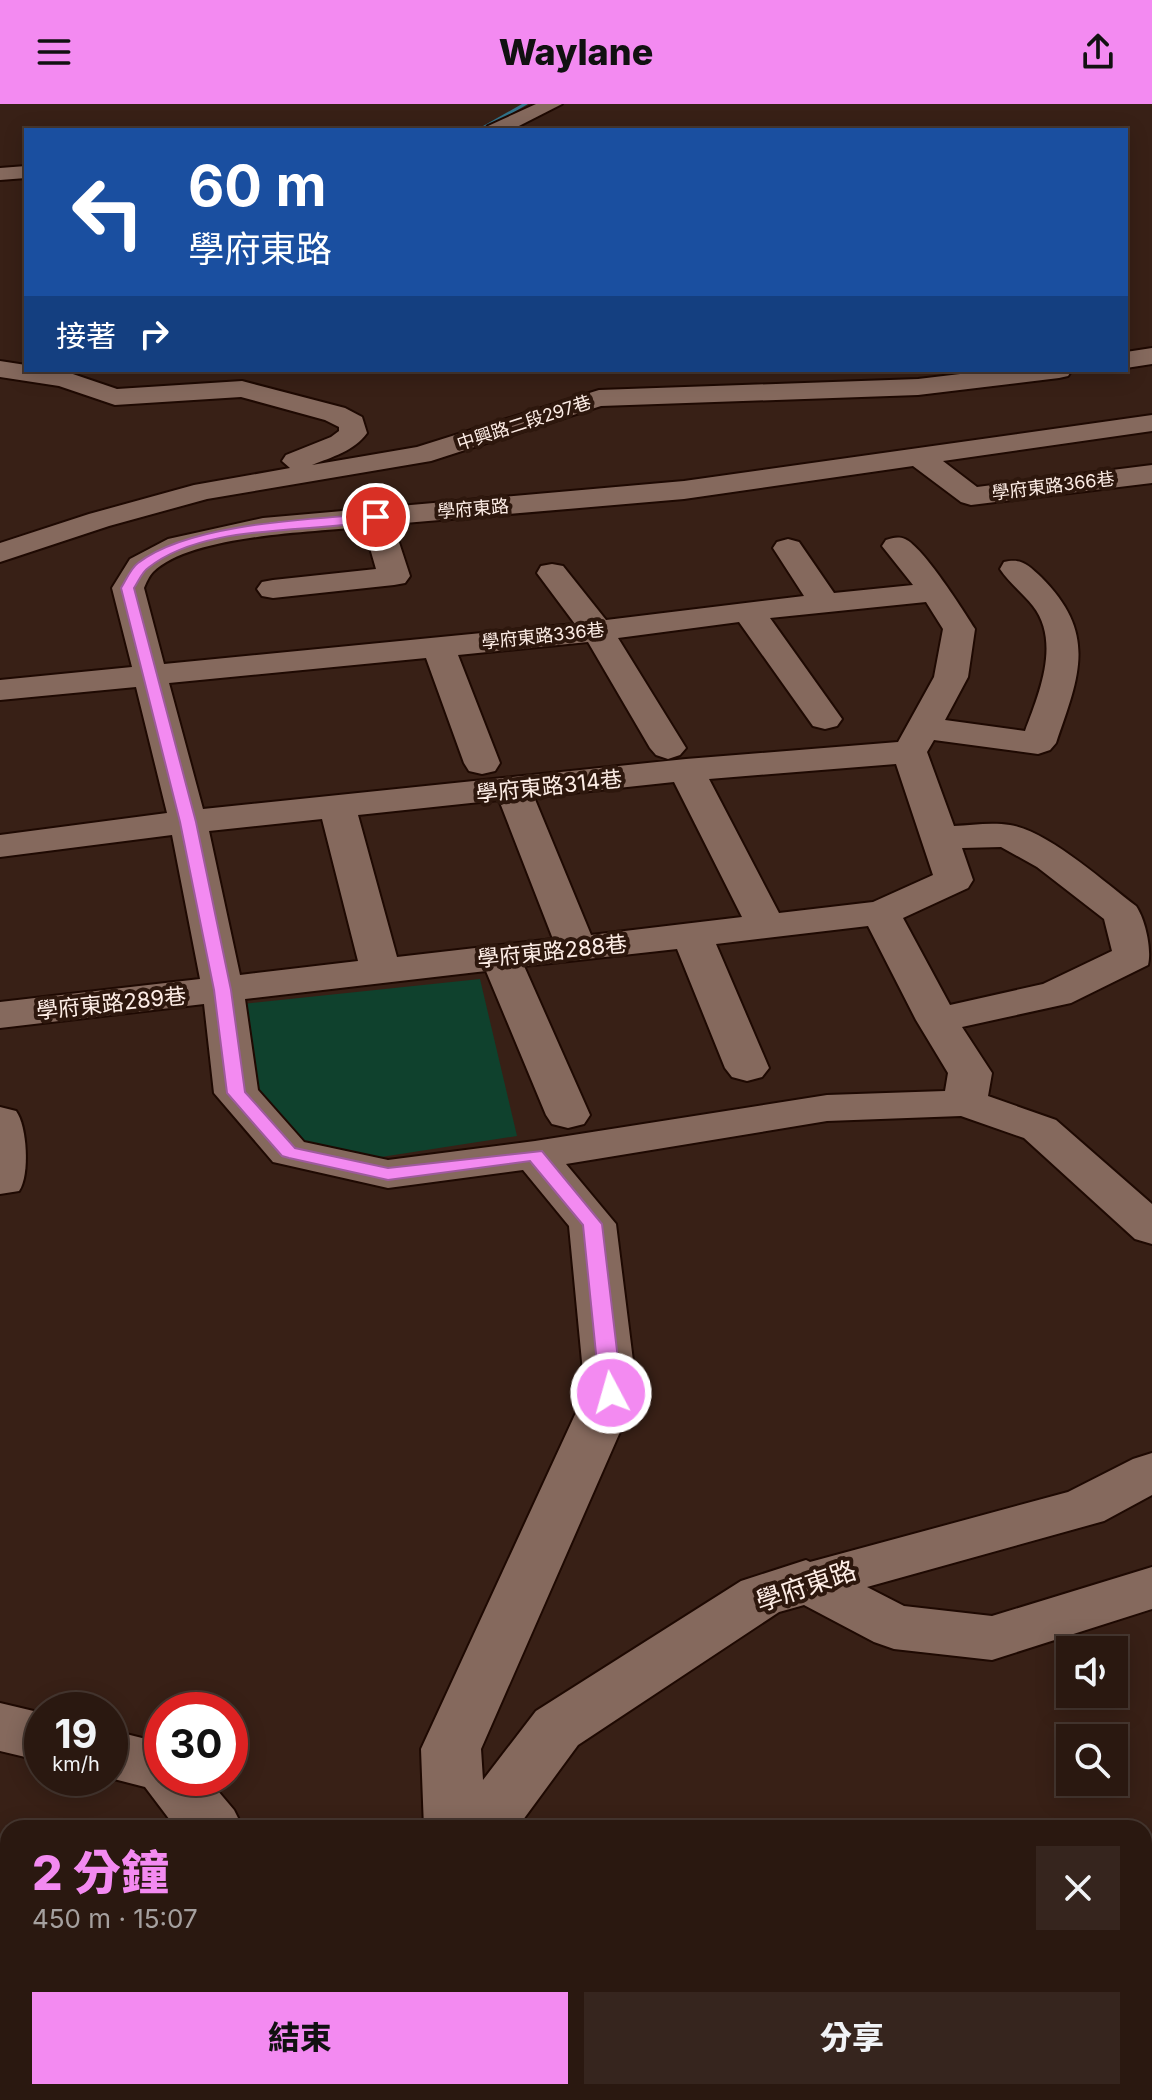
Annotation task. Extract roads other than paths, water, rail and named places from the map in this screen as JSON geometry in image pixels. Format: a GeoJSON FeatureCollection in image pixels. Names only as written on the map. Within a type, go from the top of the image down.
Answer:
{"type":"FeatureCollection","features":[{"type":"Feature","properties":{"kind":"street"},"geometry":{"type":"LineString","coordinates":[[499,128],[552,104]]}},
{"type":"Feature","properties":{"kind":"street"},"geometry":{"type":"LineString","coordinates":[[527,128],[569,104]]}},
{"type":"Feature","properties":{"kind":"street"},"geometry":{"type":"LineString","coordinates":[[0,174],[24,172]]}},
{"type":"Feature","properties":{"kind":"street"},"geometry":{"type":"LineString","coordinates":[[1128,360],[1152,356]]}},
{"type":"Feature","properties":{"kind":"street"},"geometry":{"type":"LineString","coordinates":[[0,369],[64,379],[115,397],[242,389],[335,414],[352,423],[353,433],[341,443],[246,483]]}},
{"type":"Feature","properties":{"kind":"street"},"geometry":{"type":"LineString","coordinates":[[612,372],[623,396]]}},
{"type":"Feature","properties":{"kind":"street","name":"中興路二段297巷"},"geometry":{"type":"LineString","coordinates":[[0,553],[152,505],[246,483],[421,455],[599,398],[895,389],[1044,372]]}},
{"type":"Feature","properties":{"kind":"street","name":"學府東路"},"geometry":{"type":"LineString","coordinates":[[1152,423],[684,490],[263,527],[179,545],[141,566],[128,588],[188,822],[223,990],[236,1093],[289,1152],[388,1174],[535,1155],[827,1108],[965,1103],[1040,1129],[1152,1229]]}},
{"type":"Feature","properties":{"kind":"street","name":"學府東路366巷"},"geometry":{"type":"LineString","coordinates":[[919,457],[971,496],[1152,474]]}},
{"type":"Feature","properties":{"kind":"street"},"geometry":{"type":"LineString","coordinates":[[273,589],[394,576],[376,517]]}},
{"type":"Feature","properties":{"kind":"street"},"geometry":{"type":"LineString","coordinates":[[897,546],[935,592],[959,629],[951,677],[917,740],[937,837],[1008,836],[1050,859],[1122,914],[1134,956],[1056,994],[937,1020]]}},
{"type":"Feature","properties":{"kind":"street"},"geometry":{"type":"LineString","coordinates":[[788,548],[825,603]]}},
{"type":"Feature","properties":{"kind":"street","name":"學府東路314巷"},"geometry":{"type":"LineString","coordinates":[[0,846],[188,822],[513,791],[677,759],[917,740],[1038,743],[1056,692],[1063,643],[1051,607],[1015,569]]}},
{"type":"Feature","properties":{"kind":"street"},"geometry":{"type":"LineString","coordinates":[[552,573],[598,631],[677,759],[766,925]]}},
{"type":"Feature","properties":{"kind":"street","name":"學府東路336巷"},"geometry":{"type":"LineString","coordinates":[[0,690],[598,631],[748,611],[935,592]]}},
{"type":"Feature","properties":{"kind":"street"},"geometry":{"type":"LineString","coordinates":[[748,611],[825,719]]}},
{"type":"Feature","properties":{"kind":"street"},"geometry":{"type":"LineString","coordinates":[[439,647],[482,763]]}},
{"type":"Feature","properties":{"kind":"street"},"geometry":{"type":"LineString","coordinates":[[513,791],[577,950]]}},
{"type":"Feature","properties":{"kind":"street"},"geometry":{"type":"LineString","coordinates":[[337,807],[381,971]]}},
{"type":"Feature","properties":{"kind":"street","name":"學府東路288巷"},"geometry":{"type":"LineString","coordinates":[[223,990],[881,913],[954,880],[937,837]]}},
{"type":"Feature","properties":{"kind":"street"},"geometry":{"type":"LineString","coordinates":[[881,913],[937,1020],[970,1073],[965,1103]]}},
{"type":"Feature","properties":{"kind":"street"},"geometry":{"type":"LineString","coordinates":[[692,935],[747,1068]]}},
{"type":"Feature","properties":{"kind":"street"},"geometry":{"type":"LineString","coordinates":[[500,957],[568,1115]]}},
{"type":"Feature","properties":{"kind":"street","name":"學府東路289巷"},"geometry":{"type":"LineString","coordinates":[[0,1015],[223,990]]}},
{"type":"Feature","properties":{"kind":"street"},"geometry":{"type":"LineString","coordinates":[[0,1120],[3,1181]]}},
{"type":"Feature","properties":{"kind":"street"},"geometry":{"type":"LineString","coordinates":[[455,1820],[451,1749],[611,1393],[592,1224],[535,1155]]}},
{"type":"Feature","properties":{"kind":"street","name":"學府東路"},"geometry":{"type":"LineString","coordinates":[[488,1820],[557,1728],[761,1596],[806,1581],[1085,1507],[1152,1472]]}},
{"type":"Feature","properties":{"kind":"street"},"geometry":{"type":"LineString","coordinates":[[806,1581],[894,1627],[992,1638],[1152,1588]]}},
{"type":"Feature","properties":{"kind":"street"},"geometry":{"type":"LineString","coordinates":[[0,1727],[24,1733]]}},
{"type":"Feature","properties":{"kind":"street"},"geometry":{"type":"LineString","coordinates":[[186,1796],[205,1820]]}},
{"type":"Feature","properties":{"kind":"waterway"},"geometry":{"type":"LineString","coordinates":[[483,128],[526,104]]}}]}
